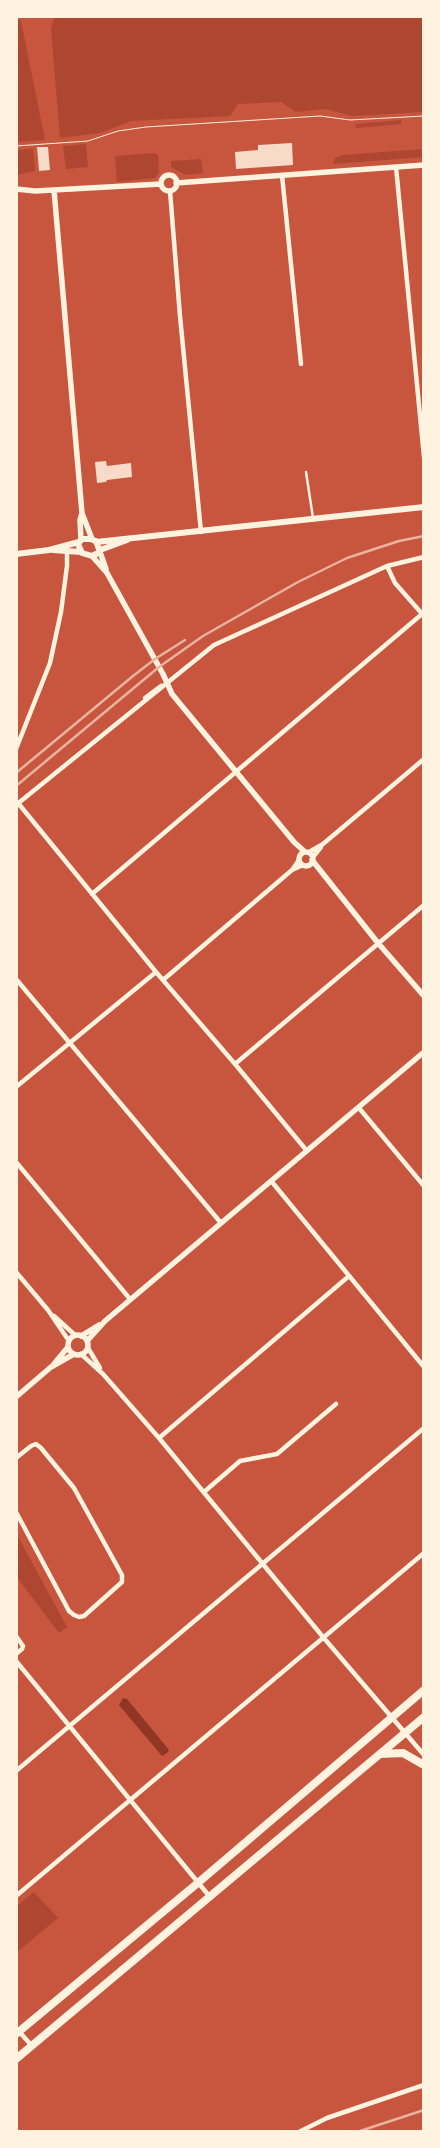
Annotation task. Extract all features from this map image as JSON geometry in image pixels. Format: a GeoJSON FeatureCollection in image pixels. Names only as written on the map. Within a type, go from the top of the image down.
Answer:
{"type":"FeatureCollection","features":[{"type":"Feature","properties":{"kind":"highway"},"geometry":{"type":"LineString","coordinates":[[17,2031],[199,1882],[424,1690]]}},
{"type":"Feature","properties":{"kind":"highway"},"geometry":{"type":"LineString","coordinates":[[16,2059],[424,1717]]}},
{"type":"Feature","properties":{"kind":"highway"},"geometry":{"type":"LineString","coordinates":[[380,1754],[400,1752],[424,1765]]}},
{"type":"Feature","properties":{"kind":"main road"},"geometry":{"type":"LineString","coordinates":[[16,554],[49,550],[85,538],[94,541],[128,540],[424,507]]}},
{"type":"Feature","properties":{"kind":"main road"},"geometry":{"type":"LineString","coordinates":[[49,550],[81,552],[92,556],[128,540]]}},
{"type":"Feature","properties":{"kind":"main road"},"geometry":{"type":"LineString","coordinates":[[80,541],[81,552]]}},
{"type":"Feature","properties":{"kind":"main road"},"geometry":{"type":"LineString","coordinates":[[94,541],[100,551]]}},
{"type":"Feature","properties":{"kind":"street"},"geometry":{"type":"LineString","coordinates":[[176,183],[424,165]]}},
{"type":"Feature","properties":{"kind":"street"},"geometry":{"type":"LineString","coordinates":[[396,166],[424,457]]}},
{"type":"Feature","properties":{"kind":"street"},"geometry":{"type":"LineString","coordinates":[[282,175],[301,364]]}},
{"type":"Feature","properties":{"kind":"street"},"geometry":{"type":"LineString","coordinates":[[167,176],[174,178],[176,183],[174,189],[170,191],[163,189],[161,184],[162,179],[167,176]]}},
{"type":"Feature","properties":{"kind":"street"},"geometry":{"type":"LineString","coordinates":[[16,189],[54,190],[161,184]]}},
{"type":"Feature","properties":{"kind":"street"},"geometry":{"type":"LineString","coordinates":[[54,190],[82,513],[94,541]]}},
{"type":"Feature","properties":{"kind":"street"},"geometry":{"type":"LineString","coordinates":[[170,191],[180,316],[202,532]]}},
{"type":"Feature","properties":{"kind":"street"},"geometry":{"type":"LineString","coordinates":[[80,541],[82,513]]}},
{"type":"Feature","properties":{"kind":"street"},"geometry":{"type":"LineString","coordinates":[[100,551],[107,573],[179,704],[237,772],[306,859],[323,876],[424,996]]}},
{"type":"Feature","properties":{"kind":"street"},"geometry":{"type":"LineString","coordinates":[[16,749],[50,664],[62,612],[67,552]]}},
{"type":"Feature","properties":{"kind":"street"},"geometry":{"type":"LineString","coordinates":[[92,556],[107,573]]}},
{"type":"Feature","properties":{"kind":"street"},"geometry":{"type":"LineString","coordinates":[[307,1151],[17,804],[138,706],[152,691],[166,683],[214,645],[387,566],[424,557]]}},
{"type":"Feature","properties":{"kind":"street"},"geometry":{"type":"LineString","coordinates":[[92,894],[423,615],[396,583],[387,566]]}},
{"type":"Feature","properties":{"kind":"street"},"geometry":{"type":"LineString","coordinates":[[163,980],[424,759]]}},
{"type":"Feature","properties":{"kind":"street"},"geometry":{"type":"LineString","coordinates":[[235,1064],[424,904]]}},
{"type":"Feature","properties":{"kind":"street"},"geometry":{"type":"LineString","coordinates":[[16,1087],[156,972]]}},
{"type":"Feature","properties":{"kind":"street"},"geometry":{"type":"LineString","coordinates":[[16,979],[221,1223]]}},
{"type":"Feature","properties":{"kind":"street"},"geometry":{"type":"LineString","coordinates":[[82,1354],[105,1321],[423,1053]]}},
{"type":"Feature","properties":{"kind":"street"},"geometry":{"type":"LineString","coordinates":[[359,1108],[424,1186]]}},
{"type":"Feature","properties":{"kind":"street"},"geometry":{"type":"LineString","coordinates":[[16,1162],[130,1299]]}},
{"type":"Feature","properties":{"kind":"street"},"geometry":{"type":"LineString","coordinates":[[272,1182],[424,1367]]}},
{"type":"Feature","properties":{"kind":"street"},"geometry":{"type":"LineString","coordinates":[[16,1272],[48,1310],[74,1354]]}},
{"type":"Feature","properties":{"kind":"street"},"geometry":{"type":"LineString","coordinates":[[159,1438],[349,1276]]}},
{"type":"Feature","properties":{"kind":"street"},"geometry":{"type":"LineString","coordinates":[[48,1310],[88,1344],[103,1374]]}},
{"type":"Feature","properties":{"kind":"street"},"geometry":{"type":"LineString","coordinates":[[51,1367],[69,1344],[78,1336],[105,1321]]}},
{"type":"Feature","properties":{"kind":"street"},"geometry":{"type":"LineString","coordinates":[[16,1397],[51,1367],[74,1354],[82,1354],[103,1374],[159,1438],[323,1637],[424,1755]]}},
{"type":"Feature","properties":{"kind":"street"},"geometry":{"type":"LineString","coordinates":[[204,1492],[240,1461],[277,1454],[336,1404]]}},
{"type":"Feature","properties":{"kind":"street"},"geometry":{"type":"LineString","coordinates":[[16,1772],[424,1428]]}},
{"type":"Feature","properties":{"kind":"street"},"geometry":{"type":"LineString","coordinates":[[16,1458],[31,1446],[36,1444],[41,1448],[74,1488],[122,1576],[122,1582],[84,1616],[74,1615],[69,1611],[16,1512]]}},
{"type":"Feature","properties":{"kind":"street"},"geometry":{"type":"LineString","coordinates":[[16,1896],[424,1553]]}},
{"type":"Feature","properties":{"kind":"street"},"geometry":{"type":"LineString","coordinates":[[16,1636],[22,1646],[22,1650],[16,1654]]}},
{"type":"Feature","properties":{"kind":"street"},"geometry":{"type":"LineString","coordinates":[[16,1661],[210,1897]]}},
{"type":"Feature","properties":{"kind":"street"},"geometry":{"type":"LineString","coordinates":[[17,2031],[32,2046]]}},
{"type":"Feature","properties":{"kind":"street"},"geometry":{"type":"LineString","coordinates":[[299,2132],[327,2118],[424,2085]]}},
{"type":"Feature","properties":{"kind":"lane"},"geometry":{"type":"LineString","coordinates":[[306,472],[313,519]]}},
{"type":"Feature","properties":{"kind":"path"},"geometry":{"type":"LineString","coordinates":[[16,146],[88,141],[118,131],[146,127],[320,116],[350,120],[424,116]]}},
{"type":"Feature","properties":{"kind":"shaded area"},"geometry":{"type":"Polygon","coordinates":[[[55,16],[424,16],[424,112],[352,116],[325,109],[296,112],[281,102],[238,104],[230,116],[131,121],[100,133],[60,138],[51,28],[55,16]]]}},
{"type":"Feature","properties":{"kind":"shaded area"},"geometry":{"type":"Polygon","coordinates":[[[16,18],[21,21],[45,140],[16,142],[16,18]]]}},
{"type":"Feature","properties":{"kind":"shaded area"},"geometry":{"type":"Polygon","coordinates":[[[401,120],[401,124],[356,128],[355,124],[401,120]]]}},
{"type":"Feature","properties":{"kind":"shaded area"},"geometry":{"type":"Polygon","coordinates":[[[86,144],[88,167],[66,169],[63,146],[86,144]]]}},
{"type":"Feature","properties":{"kind":"shaded area"},"geometry":{"type":"Polygon","coordinates":[[[33,149],[35,171],[16,175],[16,150],[33,149]]]}},
{"type":"Feature","properties":{"kind":"shaded area"},"geometry":{"type":"Polygon","coordinates":[[[424,149],[424,157],[333,164],[335,158],[342,155],[424,149]]]}},
{"type":"Feature","properties":{"kind":"shaded area"},"geometry":{"type":"Polygon","coordinates":[[[154,153],[158,155],[159,173],[155,178],[117,182],[115,156],[154,153]]]}},
{"type":"Feature","properties":{"kind":"shaded area"},"geometry":{"type":"Polygon","coordinates":[[[201,159],[203,173],[186,175],[171,167],[171,161],[201,159]]]}},
{"type":"Feature","properties":{"kind":"shaded area"},"geometry":{"type":"Polygon","coordinates":[[[16,1533],[67,1627],[59,1633],[16,1576],[16,1533]]]}},
{"type":"Feature","properties":{"kind":"shaded area"},"geometry":{"type":"Polygon","coordinates":[[[123,1698],[127,1699],[169,1750],[167,1753],[162,1756],[119,1705],[123,1698]]]}},
{"type":"Feature","properties":{"kind":"shaded area"},"geometry":{"type":"Polygon","coordinates":[[[34,1892],[58,1918],[16,1953],[16,1907],[34,1892]]]}},
{"type":"Feature","properties":{"kind":"building"},"geometry":{"type":"Polygon","coordinates":[[[292,143],[293,165],[236,169],[235,152],[258,150],[258,145],[292,143]]]}},
{"type":"Feature","properties":{"kind":"building"},"geometry":{"type":"Polygon","coordinates":[[[37,147],[48,147],[50,170],[39,171],[37,147]]]}},
{"type":"Feature","properties":{"kind":"building"},"geometry":{"type":"Polygon","coordinates":[[[106,461],[107,466],[131,463],[132,477],[97,483],[95,462],[106,461]]]}},
{"type":"Feature","properties":{"kind":"railway"},"geometry":{"type":"LineString","coordinates":[[16,786],[159,667],[203,636],[298,582],[347,558],[399,541],[424,536]]}},
{"type":"Feature","properties":{"kind":"railway"},"geometry":{"type":"LineString","coordinates":[[16,773],[133,676],[185,640]]}},
{"type":"Feature","properties":{"kind":"railway"},"geometry":{"type":"LineString","coordinates":[[357,2132],[424,2110]]}}]}
